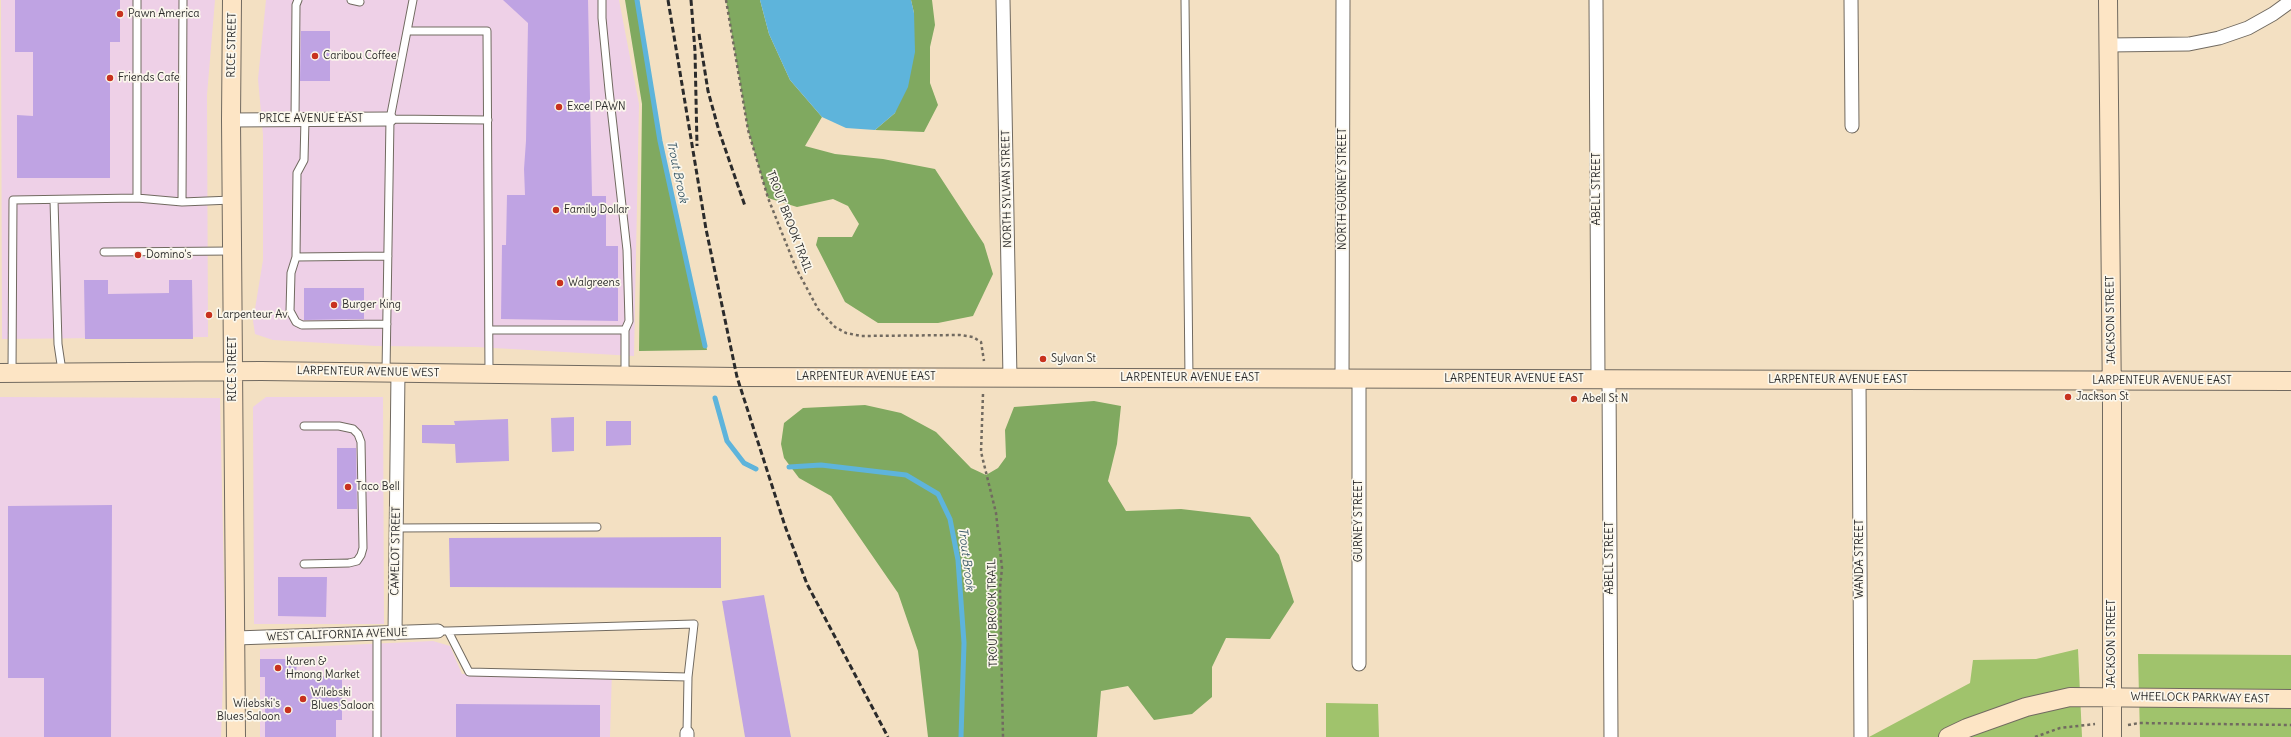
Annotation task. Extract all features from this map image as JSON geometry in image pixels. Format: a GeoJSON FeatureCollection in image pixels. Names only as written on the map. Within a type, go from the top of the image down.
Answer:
{"type":"FeatureCollection","features":[{"type":"Feature","properties":{"kind":"main road","name":"RICE STREET"},"geometry":{"type":"LineString","coordinates":[[232,0],[231,120],[236,737]]}},
{"type":"Feature","properties":{"kind":"main road","name":"JACKSON STREET"},"geometry":{"type":"LineString","coordinates":[[2108,0],[2112,380],[2112,737]]}},
{"type":"Feature","properties":{"kind":"main road","name":"LARPENTEUR AVENUE WEST"},"geometry":{"type":"LineString","coordinates":[[6,373],[233,371],[737,377]]}},
{"type":"Feature","properties":{"kind":"main road","name":"LARPENTEUR AVENUE EAST"},"geometry":{"type":"LineString","coordinates":[[737,377],[2291,381]]}},
{"type":"Feature","properties":{"kind":"main road","name":"WHEELOCK PARKWAY EAST"},"geometry":{"type":"LineString","coordinates":[[1948,737],[1967,728],[2026,707],[2070,697],[2112,696],[2291,699]]}},
{"type":"Feature","properties":{"kind":"street","name":"NORTH SYLVAN STREET"},"geometry":{"type":"LineString","coordinates":[[1003,0],[1010,378]]}},
{"type":"Feature","properties":{"kind":"street","name":"NORTH GURNEY STREET"},"geometry":{"type":"LineString","coordinates":[[1343,0],[1351,379]]}},
{"type":"Feature","properties":{"kind":"street","name":"ABELL STREET"},"geometry":{"type":"LineString","coordinates":[[1596,0],[1611,737]]}},
{"type":"Feature","properties":{"kind":"street"},"geometry":{"type":"LineString","coordinates":[[1851,0],[1852,126]]}},
{"type":"Feature","properties":{"kind":"street"},"geometry":{"type":"LineString","coordinates":[[2108,45],[2189,44],[2219,38],[2248,28],[2273,14],[2291,1]]}},
{"type":"Feature","properties":{"kind":"street","name":"PRICE AVENUE EAST"},"geometry":{"type":"LineString","coordinates":[[231,120],[390,119]]}},
{"type":"Feature","properties":{"kind":"street","name":"CAMELOT STREET"},"geometry":{"type":"LineString","coordinates":[[392,372],[396,528],[395,633]]}},
{"type":"Feature","properties":{"kind":"street","name":"GURNEY STREET"},"geometry":{"type":"LineString","coordinates":[[1351,379],[1359,664]]}},
{"type":"Feature","properties":{"kind":"street","name":"WANDA STREET"},"geometry":{"type":"LineString","coordinates":[[1859,380],[1861,737]]}},
{"type":"Feature","properties":{"kind":"street","name":"WEST CALIFORNIA AVENUE"},"geometry":{"type":"LineString","coordinates":[[236,638],[443,631]]}},
{"type":"Feature","properties":{"kind":"lane"},"geometry":{"type":"LineString","coordinates":[[137,0],[137,198]]}},
{"type":"Feature","properties":{"kind":"lane"},"geometry":{"type":"LineString","coordinates":[[182,202],[183,0]]}},
{"type":"Feature","properties":{"kind":"lane"},"geometry":{"type":"LineString","coordinates":[[298,0],[296,5],[300,119],[304,160],[297,173],[296,257],[290,273],[290,311],[296,322],[302,324],[387,324]]}},
{"type":"Feature","properties":{"kind":"lane"},"geometry":{"type":"LineString","coordinates":[[351,0],[360,2]]}},
{"type":"Feature","properties":{"kind":"lane"},"geometry":{"type":"LineString","coordinates":[[392,372],[387,324],[390,119],[413,0]]}},
{"type":"Feature","properties":{"kind":"lane"},"geometry":{"type":"LineString","coordinates":[[602,0],[602,18],[626,250],[628,321],[625,330],[625,376]]}},
{"type":"Feature","properties":{"kind":"lane"},"geometry":{"type":"LineString","coordinates":[[1185,0],[1190,379]]}},
{"type":"Feature","properties":{"kind":"lane"},"geometry":{"type":"LineString","coordinates":[[408,31],[487,31],[489,373]]}},
{"type":"Feature","properties":{"kind":"lane"},"geometry":{"type":"LineString","coordinates":[[390,119],[488,120]]}},
{"type":"Feature","properties":{"kind":"lane"},"geometry":{"type":"LineString","coordinates":[[6,373],[12,200],[137,198],[182,202],[232,200]]}},
{"type":"Feature","properties":{"kind":"lane"},"geometry":{"type":"LineString","coordinates":[[54,200],[58,344],[62,372]]}},
{"type":"Feature","properties":{"kind":"lane"},"geometry":{"type":"LineString","coordinates":[[104,252],[232,251]]}},
{"type":"Feature","properties":{"kind":"lane"},"geometry":{"type":"LineString","coordinates":[[296,257],[388,256]]}},
{"type":"Feature","properties":{"kind":"lane"},"geometry":{"type":"LineString","coordinates":[[489,330],[625,330]]}},
{"type":"Feature","properties":{"kind":"lane"},"geometry":{"type":"LineString","coordinates":[[304,426],[339,426],[353,429],[358,434],[361,442],[363,548],[357,561],[349,563],[304,564]]}},
{"type":"Feature","properties":{"kind":"lane"},"geometry":{"type":"LineString","coordinates":[[396,528],[597,527]]}},
{"type":"Feature","properties":{"kind":"lane"},"geometry":{"type":"LineString","coordinates":[[443,631],[694,624],[688,676],[687,735]]}},
{"type":"Feature","properties":{"kind":"lane"},"geometry":{"type":"LineString","coordinates":[[443,631],[469,672],[688,676]]}},
{"type":"Feature","properties":{"kind":"lane"},"geometry":{"type":"LineString","coordinates":[[376,633],[377,737]]}},
{"type":"Feature","properties":{"kind":"path","name":"TROUT BROOK TRAIL"},"geometry":{"type":"LineString","coordinates":[[726,0],[748,130],[771,205],[796,268],[818,309],[835,327],[846,333],[881,337],[967,336],[981,342],[984,355]]}},
{"type":"Feature","properties":{"kind":"path","name":"TROUT BROOK TRAIL"},"geometry":{"type":"LineString","coordinates":[[983,396],[981,452],[996,513],[1002,568],[1000,588],[1003,737]]}},
{"type":"Feature","properties":{"kind":"path"},"geometry":{"type":"LineString","coordinates":[[2134,725],[2139,723],[2291,725]]}},
{"type":"Feature","properties":{"kind":"path"},"geometry":{"type":"LineString","coordinates":[[2034,737],[2060,728],[2090,724]]}},
{"type":"Feature","properties":{"kind":"shaded area"},"geometry":{"type":"Polygon","coordinates":[[[1,0],[215,0],[207,95],[208,337],[2,339],[1,0]]]}},
{"type":"Feature","properties":{"kind":"shaded area"},"geometry":{"type":"Polygon","coordinates":[[[266,0],[619,0],[639,104],[634,356],[476,347],[376,346],[273,340],[255,334],[253,321],[263,260],[263,135],[258,79],[266,0]]]}},
{"type":"Feature","properties":{"kind":"shaded area"},"geometry":{"type":"Polygon","coordinates":[[[0,397],[220,398],[225,627],[221,737],[0,737],[0,397]]]}},
{"type":"Feature","properties":{"kind":"shaded area"},"geometry":{"type":"Polygon","coordinates":[[[266,397],[383,397],[384,624],[254,624],[253,407],[266,397]]]}},
{"type":"Feature","properties":{"kind":"shaded area"},"geometry":{"type":"Polygon","coordinates":[[[433,641],[450,646],[462,674],[612,670],[610,737],[260,737],[260,649],[433,641]]]}},
{"type":"Feature","properties":{"kind":"green space"},"geometry":{"type":"Polygon","coordinates":[[[625,0],[639,0],[660,141],[680,240],[707,350],[639,351],[642,104],[625,0]]]}},
{"type":"Feature","properties":{"kind":"green space"},"geometry":{"type":"Polygon","coordinates":[[[726,0],[760,0],[769,34],[790,80],[822,117],[805,146],[835,154],[883,159],[935,169],[984,244],[993,274],[973,316],[938,323],[878,323],[845,302],[816,245],[818,237],[852,237],[859,224],[848,206],[833,199],[797,207],[768,198],[748,130],[726,0]]]}},
{"type":"Feature","properties":{"kind":"green space"},"geometry":{"type":"Polygon","coordinates":[[[911,0],[932,0],[935,25],[930,47],[930,83],[938,105],[924,132],[875,130],[895,113],[914,13],[911,0]]]}},
{"type":"Feature","properties":{"kind":"green space"},"geometry":{"type":"Polygon","coordinates":[[[1094,401],[1121,406],[1117,444],[1108,481],[1126,511],[1181,509],[1250,517],[1279,555],[1294,602],[1270,639],[1226,638],[1212,667],[1212,697],[1192,714],[1154,720],[1128,686],[1101,691],[1097,737],[928,737],[918,651],[898,593],[831,496],[799,478],[784,458],[781,444],[784,423],[803,408],[865,405],[901,413],[936,432],[971,468],[986,475],[998,468],[1006,457],[1005,430],[1014,407],[1094,401]]]}},
{"type":"Feature","properties":{"kind":"green space"},"geometry":{"type":"Polygon","coordinates":[[[2078,649],[2082,737],[1869,737],[1970,683],[1973,660],[2036,659],[2078,649]]]}},
{"type":"Feature","properties":{"kind":"green space"},"geometry":{"type":"Polygon","coordinates":[[[2138,654],[2291,655],[2291,737],[2140,737],[2138,654]]]}},
{"type":"Feature","properties":{"kind":"green space"},"geometry":{"type":"Polygon","coordinates":[[[1326,703],[1378,704],[1379,737],[1326,737],[1326,703]]]}},
{"type":"Feature","properties":{"kind":"water"},"geometry":{"type":"Polygon","coordinates":[[[760,0],[911,0],[914,13],[915,52],[908,87],[895,113],[875,130],[846,128],[822,117],[790,80],[769,34],[760,0]]]}},
{"type":"Feature","properties":{"kind":"building"},"geometry":{"type":"Polygon","coordinates":[[[15,0],[120,0],[120,42],[110,42],[110,178],[17,178],[17,115],[33,116],[33,52],[15,52],[15,0]]]}},
{"type":"Feature","properties":{"kind":"building"},"geometry":{"type":"Polygon","coordinates":[[[503,0],[588,0],[592,196],[606,196],[606,246],[618,246],[618,321],[501,319],[502,245],[506,245],[507,195],[525,195],[524,169],[526,141],[528,23],[503,0]]]}},
{"type":"Feature","properties":{"kind":"building","name":"Caribou Coffee"},"geometry":{"type":"Polygon","coordinates":[[[301,31],[330,31],[330,81],[300,81],[301,31]]]}},
{"type":"Feature","properties":{"kind":"building"},"geometry":{"type":"Polygon","coordinates":[[[84,280],[108,280],[108,294],[169,293],[169,280],[192,280],[193,339],[85,339],[84,280]]]}},
{"type":"Feature","properties":{"kind":"building","name":"Burger King"},"geometry":{"type":"Polygon","coordinates":[[[304,288],[364,288],[364,319],[304,320],[304,288]]]}},
{"type":"Feature","properties":{"kind":"building"},"geometry":{"type":"Polygon","coordinates":[[[574,417],[574,451],[552,452],[551,418],[574,417]]]}},
{"type":"Feature","properties":{"kind":"building"},"geometry":{"type":"Polygon","coordinates":[[[508,419],[509,461],[456,463],[455,444],[422,443],[422,425],[455,425],[454,421],[508,419]]]}},
{"type":"Feature","properties":{"kind":"building"},"geometry":{"type":"Polygon","coordinates":[[[606,421],[631,421],[631,445],[606,446],[606,421]]]}},
{"type":"Feature","properties":{"kind":"building","name":"Taco Bell"},"geometry":{"type":"Polygon","coordinates":[[[337,448],[356,448],[357,509],[337,509],[337,448]]]}},
{"type":"Feature","properties":{"kind":"building"},"geometry":{"type":"Polygon","coordinates":[[[112,505],[111,737],[44,737],[44,678],[8,678],[8,506],[112,505]]]}},
{"type":"Feature","properties":{"kind":"building"},"geometry":{"type":"Polygon","coordinates":[[[721,537],[721,588],[450,587],[449,538],[721,537]]]}},
{"type":"Feature","properties":{"kind":"building"},"geometry":{"type":"Polygon","coordinates":[[[278,577],[327,577],[326,617],[278,616],[278,577]]]}},
{"type":"Feature","properties":{"kind":"building"},"geometry":{"type":"Polygon","coordinates":[[[764,595],[791,737],[745,737],[722,601],[764,595]]]}},
{"type":"Feature","properties":{"kind":"building","name":"Wilebski Blues Saloon"},"geometry":{"type":"Polygon","coordinates":[[[260,659],[297,659],[296,677],[342,676],[342,720],[336,720],[336,737],[265,737],[265,677],[260,677],[260,659]]]}},
{"type":"Feature","properties":{"kind":"building"},"geometry":{"type":"Polygon","coordinates":[[[456,704],[600,705],[600,737],[456,737],[456,704]]]}},
{"type":"Feature","properties":{"kind":"waterway","name":"Trout Brook"},"geometry":{"type":"LineString","coordinates":[[637,0],[660,141],[705,346]]}},
{"type":"Feature","properties":{"kind":"waterway","name":"Trout Brook"},"geometry":{"type":"LineString","coordinates":[[715,398],[727,441],[744,463],[756,469]]}},
{"type":"Feature","properties":{"kind":"waterway","name":"Trout Brook"},"geometry":{"type":"LineString","coordinates":[[789,467],[821,465],[906,475],[938,494],[950,519],[958,560],[964,643],[961,737]]}},
{"type":"Feature","properties":{"kind":"railway"},"geometry":{"type":"LineString","coordinates":[[668,0],[706,229],[737,377],[785,526],[807,584],[888,737]]}},
{"type":"Feature","properties":{"kind":"railway"},"geometry":{"type":"LineString","coordinates":[[691,0],[695,51],[697,146]]}},
{"type":"Feature","properties":{"kind":"railway"},"geometry":{"type":"LineString","coordinates":[[699,34],[708,91],[719,131],[745,206]]}},
{"type":"Feature","properties":{"kind":"place","name":"Pawn America"},"geometry":{"type":"Point","coordinates":[120,14]}},
{"type":"Feature","properties":{"kind":"place","name":"Caribou Coffee"},"geometry":{"type":"Point","coordinates":[315,56]}},
{"type":"Feature","properties":{"kind":"place","name":"Friends Cafe"},"geometry":{"type":"Point","coordinates":[110,78]}},
{"type":"Feature","properties":{"kind":"place","name":"Excel PAWN"},"geometry":{"type":"Point","coordinates":[559,107]}},
{"type":"Feature","properties":{"kind":"place","name":"Family Dollar"},"geometry":{"type":"Point","coordinates":[556,210]}},
{"type":"Feature","properties":{"kind":"place","name":"Domino's"},"geometry":{"type":"Point","coordinates":[138,255]}},
{"type":"Feature","properties":{"kind":"place","name":"Walgreens"},"geometry":{"type":"Point","coordinates":[560,283]}},
{"type":"Feature","properties":{"kind":"place","name":"Burger King"},"geometry":{"type":"Point","coordinates":[334,305]}},
{"type":"Feature","properties":{"kind":"place","name":"Larpenteur Av"},"geometry":{"type":"Point","coordinates":[209,315]}},
{"type":"Feature","properties":{"kind":"place","name":"Sylvan St"},"geometry":{"type":"Point","coordinates":[1043,359]}},
{"type":"Feature","properties":{"kind":"place","name":"Jackson St"},"geometry":{"type":"Point","coordinates":[2068,397]}},
{"type":"Feature","properties":{"kind":"place","name":"Abell St N"},"geometry":{"type":"Point","coordinates":[1574,399]}},
{"type":"Feature","properties":{"kind":"place","name":"Taco Bell"},"geometry":{"type":"Point","coordinates":[348,487]}},
{"type":"Feature","properties":{"kind":"place","name":"Karen & Hmong Market"},"geometry":{"type":"Point","coordinates":[278,668]}},
{"type":"Feature","properties":{"kind":"place","name":"Wilebski Blues Saloon"},"geometry":{"type":"Point","coordinates":[303,699]}},
{"type":"Feature","properties":{"kind":"place","name":"Wilebski's Blues Saloon"},"geometry":{"type":"Point","coordinates":[288,710]}}]}
